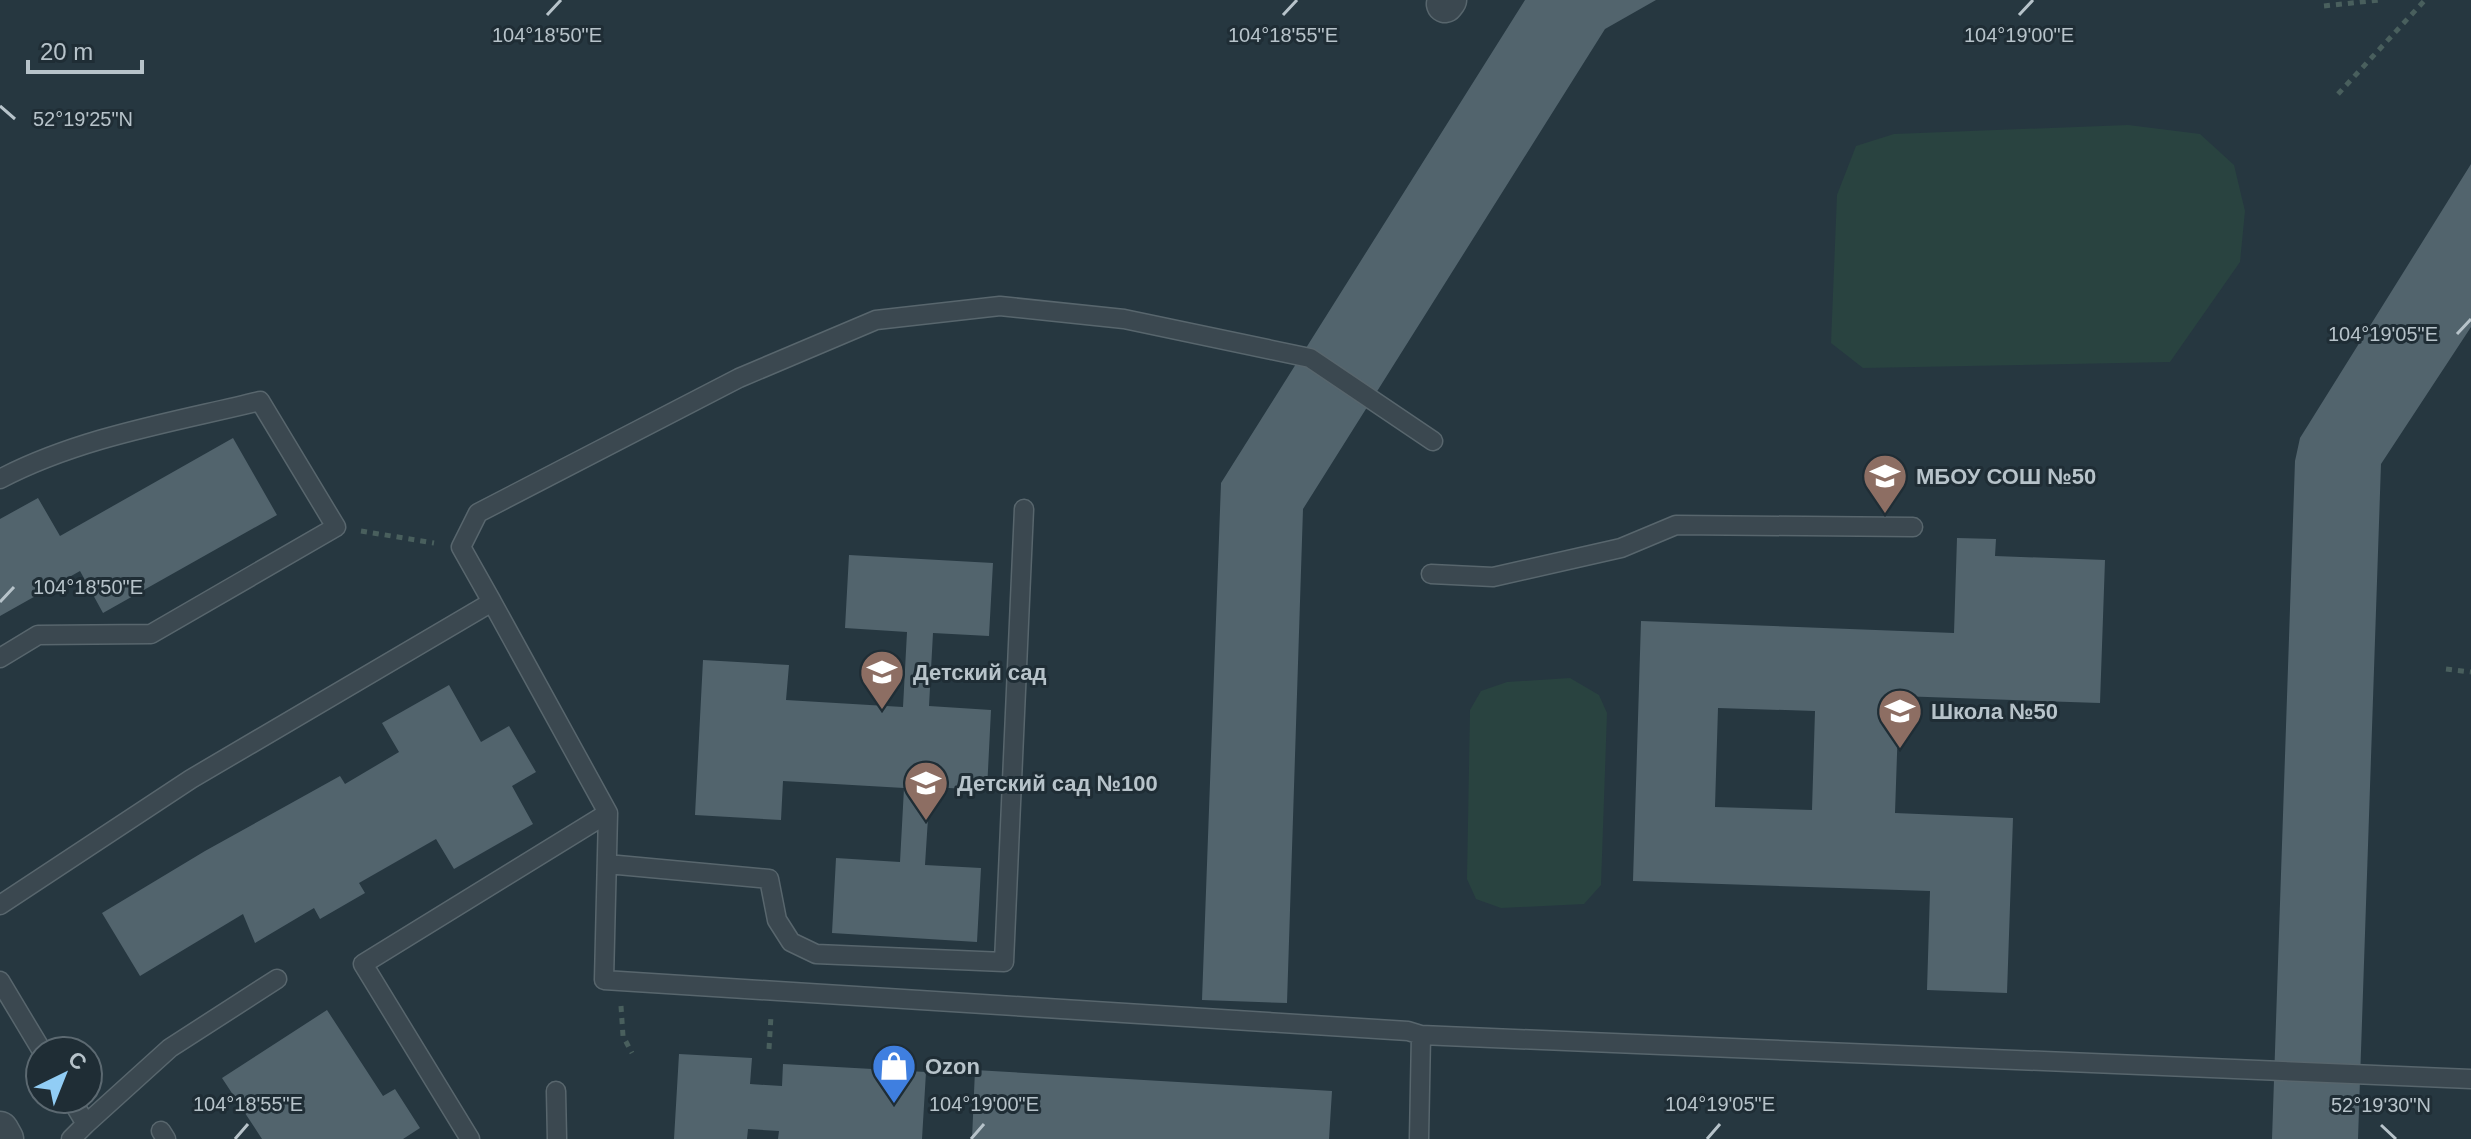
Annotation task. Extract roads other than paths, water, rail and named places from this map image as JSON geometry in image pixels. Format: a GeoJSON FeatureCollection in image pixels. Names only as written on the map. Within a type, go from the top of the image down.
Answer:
{"type":"FeatureCollection","features":[{"type":"Feature","properties":{"kind":"street"},"geometry":{"type":"LineString","coordinates":[[0,1130],[5,1139]]}},
{"type":"Feature","properties":{"kind":"lane"},"geometry":{"type":"LineString","coordinates":[[1433,441],[1310,358],[1124,319],[984,307],[876,320],[739,378],[478,513],[461,547],[608,813],[604,980],[1408,1031],[1421,1035],[2471,1079]]}},
{"type":"Feature","properties":{"kind":"lane"},"geometry":{"type":"LineString","coordinates":[[0,479],[24,466],[118,435],[260,401],[336,527],[151,634],[38,635],[0,658]]}},
{"type":"Feature","properties":{"kind":"lane"},"geometry":{"type":"LineString","coordinates":[[607,864],[769,879],[777,920],[791,942],[816,954],[1004,962],[1024,509]]}},
{"type":"Feature","properties":{"kind":"lane"},"geometry":{"type":"LineString","coordinates":[[1431,574],[1493,577],[1621,548],[1676,525],[1913,527]]}},
{"type":"Feature","properties":{"kind":"lane"},"geometry":{"type":"LineString","coordinates":[[0,905],[191,779],[492,602]]}},
{"type":"Feature","properties":{"kind":"lane"},"geometry":{"type":"LineString","coordinates":[[470,1139],[363,964],[608,813]]}},
{"type":"Feature","properties":{"kind":"lane"},"geometry":{"type":"LineString","coordinates":[[71,1139],[170,1048],[277,979]]}},
{"type":"Feature","properties":{"kind":"lane"},"geometry":{"type":"LineString","coordinates":[[0,981],[32,1035]]}},
{"type":"Feature","properties":{"kind":"lane"},"geometry":{"type":"LineString","coordinates":[[1419,1139],[1421,1035]]}},
{"type":"Feature","properties":{"kind":"lane"},"geometry":{"type":"LineString","coordinates":[[556,1091],[557,1139]]}},
{"type":"Feature","properties":{"kind":"lane"},"geometry":{"type":"LineString","coordinates":[[81,1115],[86,1124]]}},
{"type":"Feature","properties":{"kind":"place","name":"МБОУ СОШ №50"},"geometry":{"type":"Point","coordinates":[1885,515]}},
{"type":"Feature","properties":{"kind":"place","name":"Детский сад"},"geometry":{"type":"Point","coordinates":[882,711]}},
{"type":"Feature","properties":{"kind":"place","name":"Школа №50"},"geometry":{"type":"Point","coordinates":[1900,750]}},
{"type":"Feature","properties":{"kind":"place","name":"Детский сад №100"},"geometry":{"type":"Point","coordinates":[926,822]}},
{"type":"Feature","properties":{"kind":"place","name":"Ozon"},"geometry":{"type":"Point","coordinates":[894,1105]}}]}
